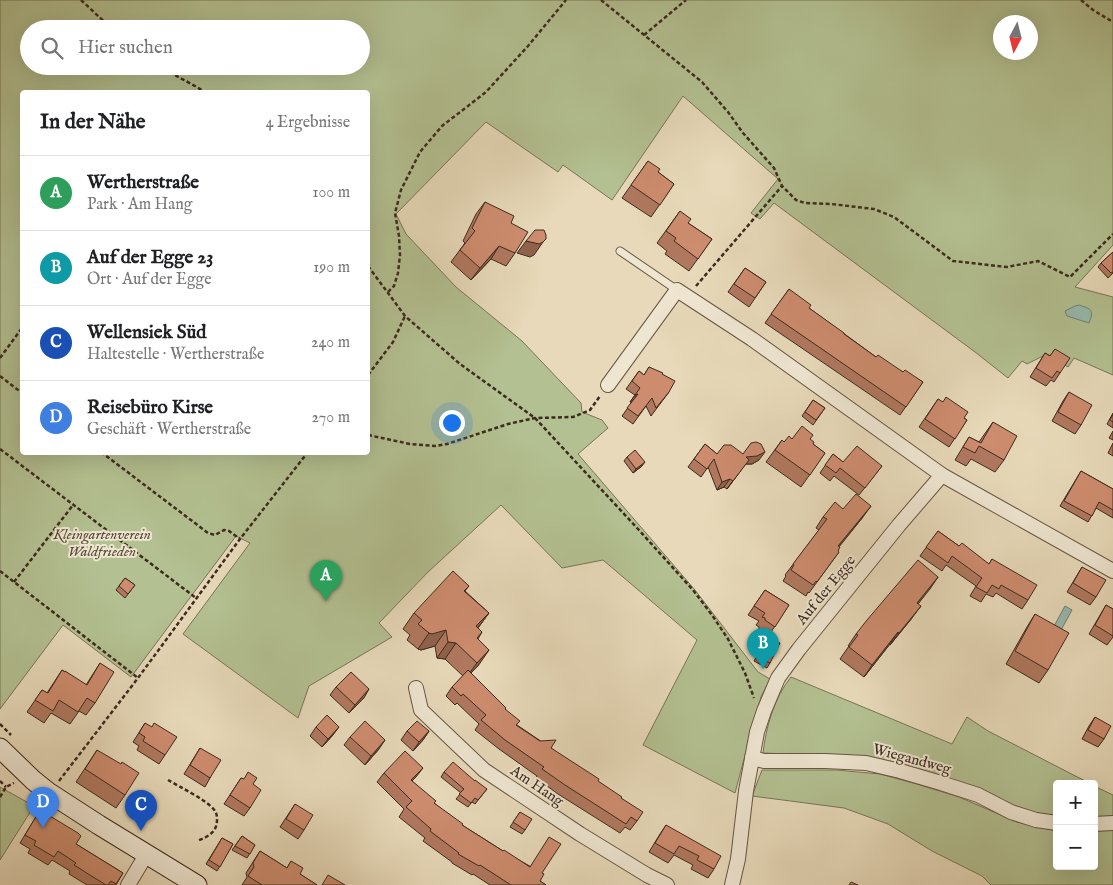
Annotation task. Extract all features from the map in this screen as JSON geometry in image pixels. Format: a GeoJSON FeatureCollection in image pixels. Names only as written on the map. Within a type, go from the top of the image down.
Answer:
{"type":"FeatureCollection","features":[{"type":"Feature","properties":{"kind":"main road"},"geometry":{"type":"LineString","coordinates":[[6,742],[33,780],[48,792],[197,885]]}},
{"type":"Feature","properties":{"kind":"street"},"geometry":{"type":"LineString","coordinates":[[608,385],[682,294],[752,339],[942,475],[1113,571]]}},
{"type":"Feature","properties":{"kind":"street","name":"Auf der Egge"},"geometry":{"type":"LineString","coordinates":[[732,885],[738,859],[746,791],[757,732],[778,678],[799,649],[899,525],[942,475]]}},
{"type":"Feature","properties":{"kind":"street","name":"Am Hang"},"geometry":{"type":"LineString","coordinates":[[416,688],[421,710],[484,770],[580,834],[667,885]]}},
{"type":"Feature","properties":{"kind":"street","name":"Wiegandweg"},"geometry":{"type":"LineString","coordinates":[[752,758],[764,761],[866,763],[941,783],[978,795],[1011,812],[1036,820],[1053,822]]}},
{"type":"Feature","properties":{"kind":"street"},"geometry":{"type":"LineString","coordinates":[[1098,824],[1113,823]]}},
{"type":"Feature","properties":{"kind":"street"},"geometry":{"type":"LineString","coordinates":[[128,885],[146,854]]}},
{"type":"Feature","properties":{"kind":"lane"},"geometry":{"type":"LineString","coordinates":[[620,251],[682,294]]}},
{"type":"Feature","properties":{"kind":"path"},"geometry":{"type":"LineString","coordinates":[[81,0],[102,20]]}},
{"type":"Feature","properties":{"kind":"path"},"geometry":{"type":"LineString","coordinates":[[388,292],[394,286],[400,255],[395,212],[401,190],[420,152],[442,126],[486,92],[528,46],[566,0]]}},
{"type":"Feature","properties":{"kind":"path"},"geometry":{"type":"LineString","coordinates":[[601,0],[702,82],[774,168],[782,186],[796,200],[805,203],[874,209],[894,217],[953,261],[1007,266],[1038,261],[1070,277],[1113,234]]}},
{"type":"Feature","properties":{"kind":"path"},"geometry":{"type":"LineString","coordinates":[[644,35],[686,0]]}},
{"type":"Feature","properties":{"kind":"path"},"geometry":{"type":"LineString","coordinates":[[1081,0],[1113,22]]}},
{"type":"Feature","properties":{"kind":"path"},"geometry":{"type":"LineString","coordinates":[[175,75],[202,90]]}},
{"type":"Feature","properties":{"kind":"path"},"geometry":{"type":"LineString","coordinates":[[682,294],[696,287],[782,186]]}},
{"type":"Feature","properties":{"kind":"path"},"geometry":{"type":"LineString","coordinates":[[370,269],[406,316],[460,364],[535,418],[638,529],[692,590],[728,639],[745,673],[755,704],[764,711]]}},
{"type":"Feature","properties":{"kind":"path"},"geometry":{"type":"LineString","coordinates":[[370,372],[393,342],[406,316]]}},
{"type":"Feature","properties":{"kind":"path"},"geometry":{"type":"LineString","coordinates":[[0,358],[20,331]]}},
{"type":"Feature","properties":{"kind":"path"},"geometry":{"type":"LineString","coordinates":[[0,376],[20,391]]}},
{"type":"Feature","properties":{"kind":"path"},"geometry":{"type":"LineString","coordinates":[[370,435],[410,444],[436,446],[447,444],[508,424],[535,418],[573,417],[590,410],[608,385]]}},
{"type":"Feature","properties":{"kind":"path"},"geometry":{"type":"LineString","coordinates":[[0,449],[196,598]]}},
{"type":"Feature","properties":{"kind":"path"},"geometry":{"type":"LineString","coordinates":[[105,455],[208,533],[215,534],[224,530],[229,531],[240,539]]}},
{"type":"Feature","properties":{"kind":"path"},"geometry":{"type":"LineString","coordinates":[[59,781],[138,678],[240,539],[306,455]]}},
{"type":"Feature","properties":{"kind":"path"},"geometry":{"type":"LineString","coordinates":[[14,582],[73,505]]}},
{"type":"Feature","properties":{"kind":"path"},"geometry":{"type":"LineString","coordinates":[[0,572],[138,678]]}},
{"type":"Feature","properties":{"kind":"path"},"geometry":{"type":"LineString","coordinates":[[0,724],[6,742]]}},
{"type":"Feature","properties":{"kind":"path"},"geometry":{"type":"LineString","coordinates":[[168,780],[201,799],[216,812],[217,825],[210,836],[197,841]]}},
{"type":"Feature","properties":{"kind":"path"},"geometry":{"type":"LineString","coordinates":[[0,781],[6,787],[0,797]]}},
{"type":"Feature","properties":{"kind":"green space","name":"Kleingartenverein Waldfrieden"},"geometry":{"type":"Polygon","coordinates":[[[0,0],[1113,0],[1113,245],[1075,287],[1113,297],[1113,375],[1074,358],[1068,367],[1047,354],[1027,364],[1022,361],[1008,378],[774,203],[760,219],[751,213],[778,179],[683,96],[612,200],[563,165],[558,172],[486,122],[396,214],[406,234],[456,287],[522,341],[581,403],[582,412],[602,420],[608,428],[578,454],[695,590],[758,672],[770,679],[757,710],[735,793],[643,745],[697,640],[603,560],[562,568],[501,505],[428,572],[379,623],[392,637],[309,686],[298,718],[183,634],[250,543],[236,536],[131,677],[63,625],[0,709],[0,0]]]}},
{"type":"Feature","properties":{"kind":"green space"},"geometry":{"type":"Polygon","coordinates":[[[791,677],[952,744],[967,717],[988,731],[1083,780],[1053,780],[1053,816],[1021,810],[837,756],[763,753],[766,733],[775,703],[791,677]]]}},
{"type":"Feature","properties":{"kind":"green space"},"geometry":{"type":"Polygon","coordinates":[[[762,770],[836,770],[880,774],[959,797],[1017,822],[1053,830],[1053,870],[1098,870],[1098,831],[1113,830],[1113,885],[991,885],[982,876],[932,851],[888,824],[844,808],[752,796],[762,770]]]}},
{"type":"Feature","properties":{"kind":"green space"},"geometry":{"type":"Polygon","coordinates":[[[0,787],[34,806],[0,860],[0,787]]]}},
{"type":"Feature","properties":{"kind":"green space"},"geometry":{"type":"Polygon","coordinates":[[[1098,788],[1113,795],[1113,817],[1098,819],[1098,788]]]}},
{"type":"Feature","properties":{"kind":"water"},"geometry":{"type":"Polygon","coordinates":[[[1079,305],[1091,311],[1089,323],[1067,316],[1065,311],[1079,305]]]}},
{"type":"Feature","properties":{"kind":"water"},"geometry":{"type":"Polygon","coordinates":[[[1065,606],[1072,610],[1060,632],[1053,628],[1065,606]]]}},
{"type":"Feature","properties":{"kind":"building"},"geometry":{"type":"Polygon","coordinates":[[[648,161],[660,169],[658,172],[674,184],[660,205],[631,185],[648,161]]]}},
{"type":"Feature","properties":{"kind":"building"},"geometry":{"type":"Polygon","coordinates":[[[485,202],[514,216],[511,223],[528,232],[515,253],[499,246],[480,268],[460,250],[475,231],[472,228],[485,202]]]}},
{"type":"Feature","properties":{"kind":"building"},"geometry":{"type":"Polygon","coordinates":[[[680,211],[691,219],[688,223],[712,239],[698,259],[674,241],[676,238],[666,231],[680,211]]]}},
{"type":"Feature","properties":{"kind":"building"},"geometry":{"type":"Polygon","coordinates":[[[535,230],[544,230],[546,235],[546,239],[539,244],[526,241],[535,230]]]}},
{"type":"Feature","properties":{"kind":"building"},"geometry":{"type":"Polygon","coordinates":[[[1113,252],[1113,272],[1111,273],[1101,263],[1113,252]]]}},
{"type":"Feature","properties":{"kind":"building"},"geometry":{"type":"Polygon","coordinates":[[[745,268],[766,282],[755,298],[734,284],[745,268]]]}},
{"type":"Feature","properties":{"kind":"building"},"geometry":{"type":"Polygon","coordinates":[[[789,289],[811,305],[809,308],[876,357],[878,355],[903,372],[905,370],[923,382],[906,407],[771,314],[789,289]]]}},
{"type":"Feature","properties":{"kind":"building"},"geometry":{"type":"Polygon","coordinates":[[[1055,349],[1070,358],[1060,373],[1057,371],[1052,378],[1036,368],[1045,353],[1050,356],[1055,349]]]}},
{"type":"Feature","properties":{"kind":"building"},"geometry":{"type":"Polygon","coordinates":[[[649,367],[675,381],[656,408],[652,398],[638,416],[627,408],[638,394],[635,395],[640,388],[632,381],[639,371],[644,375],[649,367]]]}},
{"type":"Feature","properties":{"kind":"building"},"geometry":{"type":"Polygon","coordinates":[[[1069,392],[1092,405],[1081,425],[1058,412],[1069,392]]]}},
{"type":"Feature","properties":{"kind":"building"},"geometry":{"type":"Polygon","coordinates":[[[946,397],[968,412],[964,418],[967,420],[955,439],[925,419],[938,399],[943,402],[946,397]]]}},
{"type":"Feature","properties":{"kind":"building"},"geometry":{"type":"Polygon","coordinates":[[[813,400],[825,408],[816,420],[805,412],[813,400]]]}},
{"type":"Feature","properties":{"kind":"building"},"geometry":{"type":"Polygon","coordinates":[[[993,422],[1017,436],[1004,460],[979,446],[975,453],[963,447],[969,437],[981,443],[993,422]]]}},
{"type":"Feature","properties":{"kind":"building"},"geometry":{"type":"Polygon","coordinates":[[[802,426],[813,435],[810,439],[814,442],[813,444],[825,453],[810,475],[775,450],[782,440],[784,442],[789,436],[792,439],[802,426]]]}},
{"type":"Feature","properties":{"kind":"building"},"geometry":{"type":"Polygon","coordinates":[[[751,443],[761,444],[765,452],[757,456],[746,457],[749,460],[733,481],[730,479],[722,482],[714,459],[707,469],[694,459],[705,444],[717,454],[724,445],[731,445],[743,454],[751,443]]]}},
{"type":"Feature","properties":{"kind":"building"},"geometry":{"type":"Polygon","coordinates":[[[857,446],[882,466],[865,488],[840,468],[836,473],[825,465],[833,454],[843,462],[857,446]]]}},
{"type":"Feature","properties":{"kind":"building"},"geometry":{"type":"Polygon","coordinates":[[[635,450],[645,462],[636,469],[627,457],[635,450]]]}},
{"type":"Feature","properties":{"kind":"building"},"geometry":{"type":"Polygon","coordinates":[[[1081,471],[1113,489],[1113,510],[1099,502],[1092,516],[1064,501],[1081,471]]]}},
{"type":"Feature","properties":{"kind":"building"},"geometry":{"type":"Polygon","coordinates":[[[856,494],[871,506],[838,546],[840,547],[839,552],[813,585],[791,570],[793,564],[827,519],[823,517],[835,502],[843,509],[856,494]]]}},
{"type":"Feature","properties":{"kind":"building"},"geometry":{"type":"Polygon","coordinates":[[[938,531],[959,546],[962,543],[989,564],[992,559],[1037,585],[1028,600],[1001,585],[999,589],[992,585],[987,593],[976,587],[982,578],[952,556],[948,563],[926,547],[938,531]]]}},
{"type":"Feature","properties":{"kind":"building"},"geometry":{"type":"Polygon","coordinates":[[[918,560],[938,577],[917,603],[921,606],[872,665],[849,647],[867,620],[918,560]]]}},
{"type":"Feature","properties":{"kind":"building"},"geometry":{"type":"Polygon","coordinates":[[[1082,567],[1106,580],[1096,597],[1073,583],[1082,567]]]}},
{"type":"Feature","properties":{"kind":"building"},"geometry":{"type":"Polygon","coordinates":[[[453,571],[469,586],[464,591],[489,613],[476,626],[482,632],[477,638],[489,650],[477,663],[456,643],[448,642],[446,630],[432,634],[429,633],[418,624],[422,620],[414,613],[453,571]]]}},
{"type":"Feature","properties":{"kind":"building"},"geometry":{"type":"Polygon","coordinates":[[[125,578],[135,585],[128,594],[119,586],[125,578]]]}},
{"type":"Feature","properties":{"kind":"building"},"geometry":{"type":"Polygon","coordinates":[[[765,590],[789,605],[775,627],[762,617],[765,613],[754,606],[765,590]]]}},
{"type":"Feature","properties":{"kind":"building"},"geometry":{"type":"Polygon","coordinates":[[[1106,605],[1113,609],[1113,636],[1095,625],[1106,605]]]}},
{"type":"Feature","properties":{"kind":"building"},"geometry":{"type":"Polygon","coordinates":[[[1035,614],[1069,633],[1048,670],[1015,651],[1035,614]]]}},
{"type":"Feature","properties":{"kind":"building"},"geometry":{"type":"Polygon","coordinates":[[[767,637],[780,643],[770,663],[757,657],[767,637]]]}},
{"type":"Feature","properties":{"kind":"building"},"geometry":{"type":"Polygon","coordinates":[[[100,663],[114,672],[95,703],[87,698],[78,712],[59,700],[53,711],[35,700],[42,690],[48,693],[62,670],[87,685],[100,663]]]}},
{"type":"Feature","properties":{"kind":"building"},"geometry":{"type":"Polygon","coordinates":[[[468,670],[505,709],[520,721],[516,725],[540,741],[556,740],[551,748],[599,779],[598,781],[643,812],[637,821],[631,817],[626,824],[565,785],[481,720],[486,715],[463,694],[461,696],[452,687],[468,670]]]}},
{"type":"Feature","properties":{"kind":"building"},"geometry":{"type":"Polygon","coordinates":[[[351,672],[369,689],[355,705],[336,687],[351,672]]]}},
{"type":"Feature","properties":{"kind":"building"},"geometry":{"type":"Polygon","coordinates":[[[327,715],[339,727],[328,739],[316,727],[327,715]]]}},
{"type":"Feature","properties":{"kind":"building"},"geometry":{"type":"Polygon","coordinates":[[[1095,717],[1111,726],[1104,739],[1088,730],[1095,717]]]}},
{"type":"Feature","properties":{"kind":"building"},"geometry":{"type":"Polygon","coordinates":[[[365,721],[385,740],[371,756],[350,737],[365,721]]]}},
{"type":"Feature","properties":{"kind":"building"},"geometry":{"type":"Polygon","coordinates":[[[417,721],[429,731],[419,742],[407,731],[417,721]]]}},
{"type":"Feature","properties":{"kind":"building"},"geometry":{"type":"Polygon","coordinates":[[[145,723],[152,727],[154,723],[177,737],[165,755],[143,741],[145,737],[139,733],[145,723]]]}},
{"type":"Feature","properties":{"kind":"building"},"geometry":{"type":"Polygon","coordinates":[[[200,748],[221,760],[210,778],[190,765],[200,748]]]}},
{"type":"Feature","properties":{"kind":"building"},"geometry":{"type":"Polygon","coordinates":[[[97,750],[139,773],[125,795],[85,769],[97,750]]]}},
{"type":"Feature","properties":{"kind":"building"},"geometry":{"type":"Polygon","coordinates":[[[405,751],[423,768],[411,780],[436,801],[434,803],[462,825],[503,851],[530,867],[549,837],[561,844],[542,873],[544,874],[540,881],[546,885],[511,885],[480,865],[458,854],[430,831],[431,829],[406,807],[412,801],[384,773],[405,751]]]}},
{"type":"Feature","properties":{"kind":"building"},"geometry":{"type":"Polygon","coordinates":[[[453,762],[487,789],[478,800],[475,798],[471,803],[459,794],[464,789],[444,772],[453,762]]]}},
{"type":"Feature","properties":{"kind":"building"},"geometry":{"type":"Polygon","coordinates":[[[248,772],[257,778],[253,784],[261,790],[250,808],[230,795],[241,778],[244,779],[248,772]]]}},
{"type":"Feature","properties":{"kind":"building"},"geometry":{"type":"Polygon","coordinates":[[[295,804],[313,815],[304,830],[286,819],[295,804]]]}},
{"type":"Feature","properties":{"kind":"building"},"geometry":{"type":"Polygon","coordinates":[[[40,810],[78,833],[81,836],[76,844],[123,873],[116,884],[111,881],[106,885],[74,865],[76,863],[58,851],[54,857],[34,845],[36,841],[25,835],[40,810]]]}},
{"type":"Feature","properties":{"kind":"building"},"geometry":{"type":"Polygon","coordinates":[[[520,812],[532,819],[525,830],[513,822],[520,812]]]}},
{"type":"Feature","properties":{"kind":"building"},"geometry":{"type":"Polygon","coordinates":[[[666,825],[721,856],[714,869],[697,860],[699,856],[679,846],[674,854],[655,843],[666,825]]]}},
{"type":"Feature","properties":{"kind":"building"},"geometry":{"type":"Polygon","coordinates":[[[242,836],[255,845],[250,854],[235,846],[242,836]]]}},
{"type":"Feature","properties":{"kind":"building"},"geometry":{"type":"Polygon","coordinates":[[[222,838],[233,844],[220,867],[209,860],[222,838]]]}},
{"type":"Feature","properties":{"kind":"building"},"geometry":{"type":"Polygon","coordinates":[[[260,851],[287,868],[291,861],[303,868],[300,874],[317,885],[262,885],[248,876],[254,867],[253,863],[260,851]]]}},
{"type":"Feature","properties":{"kind":"building"},"geometry":{"type":"Polygon","coordinates":[[[328,875],[345,885],[322,885],[328,875]]]}},
{"type":"Feature","properties":{"kind":"place","name":"Wertherstraße"},"geometry":{"type":"Point","coordinates":[326,601]}},
{"type":"Feature","properties":{"kind":"place","name":"Auf der Egge 23"},"geometry":{"type":"Point","coordinates":[763,669]}},
{"type":"Feature","properties":{"kind":"place","name":"Reisebüro Kirse"},"geometry":{"type":"Point","coordinates":[43,828]}},
{"type":"Feature","properties":{"kind":"place","name":"Wellensiek Süd"},"geometry":{"type":"Point","coordinates":[141,831]}}]}
